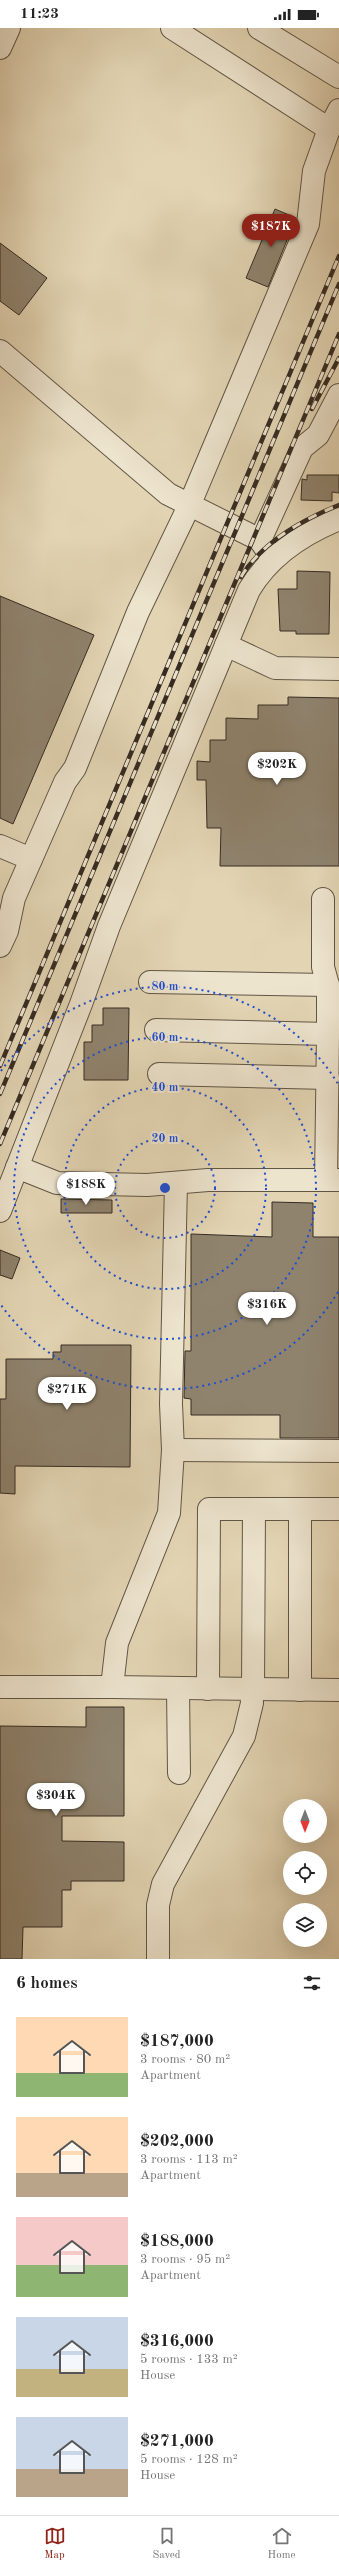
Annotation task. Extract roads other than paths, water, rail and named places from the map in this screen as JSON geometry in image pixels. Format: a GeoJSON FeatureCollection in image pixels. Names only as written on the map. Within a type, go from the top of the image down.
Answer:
{"type":"FeatureCollection","features":[{"type":"Feature","properties":{"kind":"lane"},"geometry":{"type":"LineString","coordinates":[[0,48],[10,28]]}},
{"type":"Feature","properties":{"kind":"lane"},"geometry":{"type":"LineString","coordinates":[[0,946],[7,931],[14,898],[65,782],[75,768],[138,612],[189,506],[308,224],[314,171],[334,120],[194,34],[172,28]]}},
{"type":"Feature","properties":{"kind":"lane"},"geometry":{"type":"LineString","coordinates":[[260,28],[339,77]]}},
{"type":"Feature","properties":{"kind":"lane"},"geometry":{"type":"LineString","coordinates":[[0,351],[168,494],[189,506],[260,540],[273,559]]}},
{"type":"Feature","properties":{"kind":"lane"},"geometry":{"type":"LineString","coordinates":[[260,540],[302,448],[318,434],[339,396]]}},
{"type":"Feature","properties":{"kind":"lane"},"geometry":{"type":"LineString","coordinates":[[0,1211],[81,1004],[109,926],[249,590],[260,571],[297,540],[339,519]]}},
{"type":"Feature","properties":{"kind":"lane"},"geometry":{"type":"LineString","coordinates":[[226,645],[275,668],[339,669]]}},
{"type":"Feature","properties":{"kind":"lane"},"geometry":{"type":"LineString","coordinates":[[0,846],[31,859]]}},
{"type":"Feature","properties":{"kind":"lane"},"geometry":{"type":"LineString","coordinates":[[17,1167],[57,1183],[147,1185],[208,1180],[333,1180],[328,1078],[328,985],[323,967],[323,899]]}},
{"type":"Feature","properties":{"kind":"lane"},"geometry":{"type":"LineString","coordinates":[[150,982],[328,985]]}},
{"type":"Feature","properties":{"kind":"lane"},"geometry":{"type":"LineString","coordinates":[[156,1030],[328,1034]]}},
{"type":"Feature","properties":{"kind":"lane"},"geometry":{"type":"LineString","coordinates":[[159,1074],[328,1078]]}},
{"type":"Feature","properties":{"kind":"lane"},"geometry":{"type":"LineString","coordinates":[[112,1687],[117,1643],[169,1513],[173,1450],[171,1404],[176,1183]]}},
{"type":"Feature","properties":{"kind":"lane"},"geometry":{"type":"LineString","coordinates":[[173,1450],[339,1451]]}},
{"type":"Feature","properties":{"kind":"lane"},"geometry":{"type":"LineString","coordinates":[[208,1689],[208,1509],[339,1510]]}},
{"type":"Feature","properties":{"kind":"lane"},"geometry":{"type":"LineString","coordinates":[[158,1959],[158,1905],[163,1884],[244,1736],[252,1703],[254,1509]]}},
{"type":"Feature","properties":{"kind":"lane"},"geometry":{"type":"LineString","coordinates":[[300,1510],[300,1690]]}},
{"type":"Feature","properties":{"kind":"lane"},"geometry":{"type":"LineString","coordinates":[[0,1687],[339,1690]]}},
{"type":"Feature","properties":{"kind":"lane"},"geometry":{"type":"LineString","coordinates":[[178,1688],[179,1773]]}},
{"type":"Feature","properties":{"kind":"railway"},"geometry":{"type":"LineString","coordinates":[[0,1066],[339,256]]}},
{"type":"Feature","properties":{"kind":"railway"},"geometry":{"type":"LineString","coordinates":[[0,1094],[339,284]]}},
{"type":"Feature","properties":{"kind":"railway"},"geometry":{"type":"LineString","coordinates":[[0,1144],[339,334]]}},
{"type":"Feature","properties":{"kind":"railway"},"geometry":{"type":"LineString","coordinates":[[312,409],[339,358]]}},
{"type":"Feature","properties":{"kind":"railway"},"geometry":{"type":"LineString","coordinates":[[241,577],[250,564],[271,543],[297,525],[339,505]]}}]}
